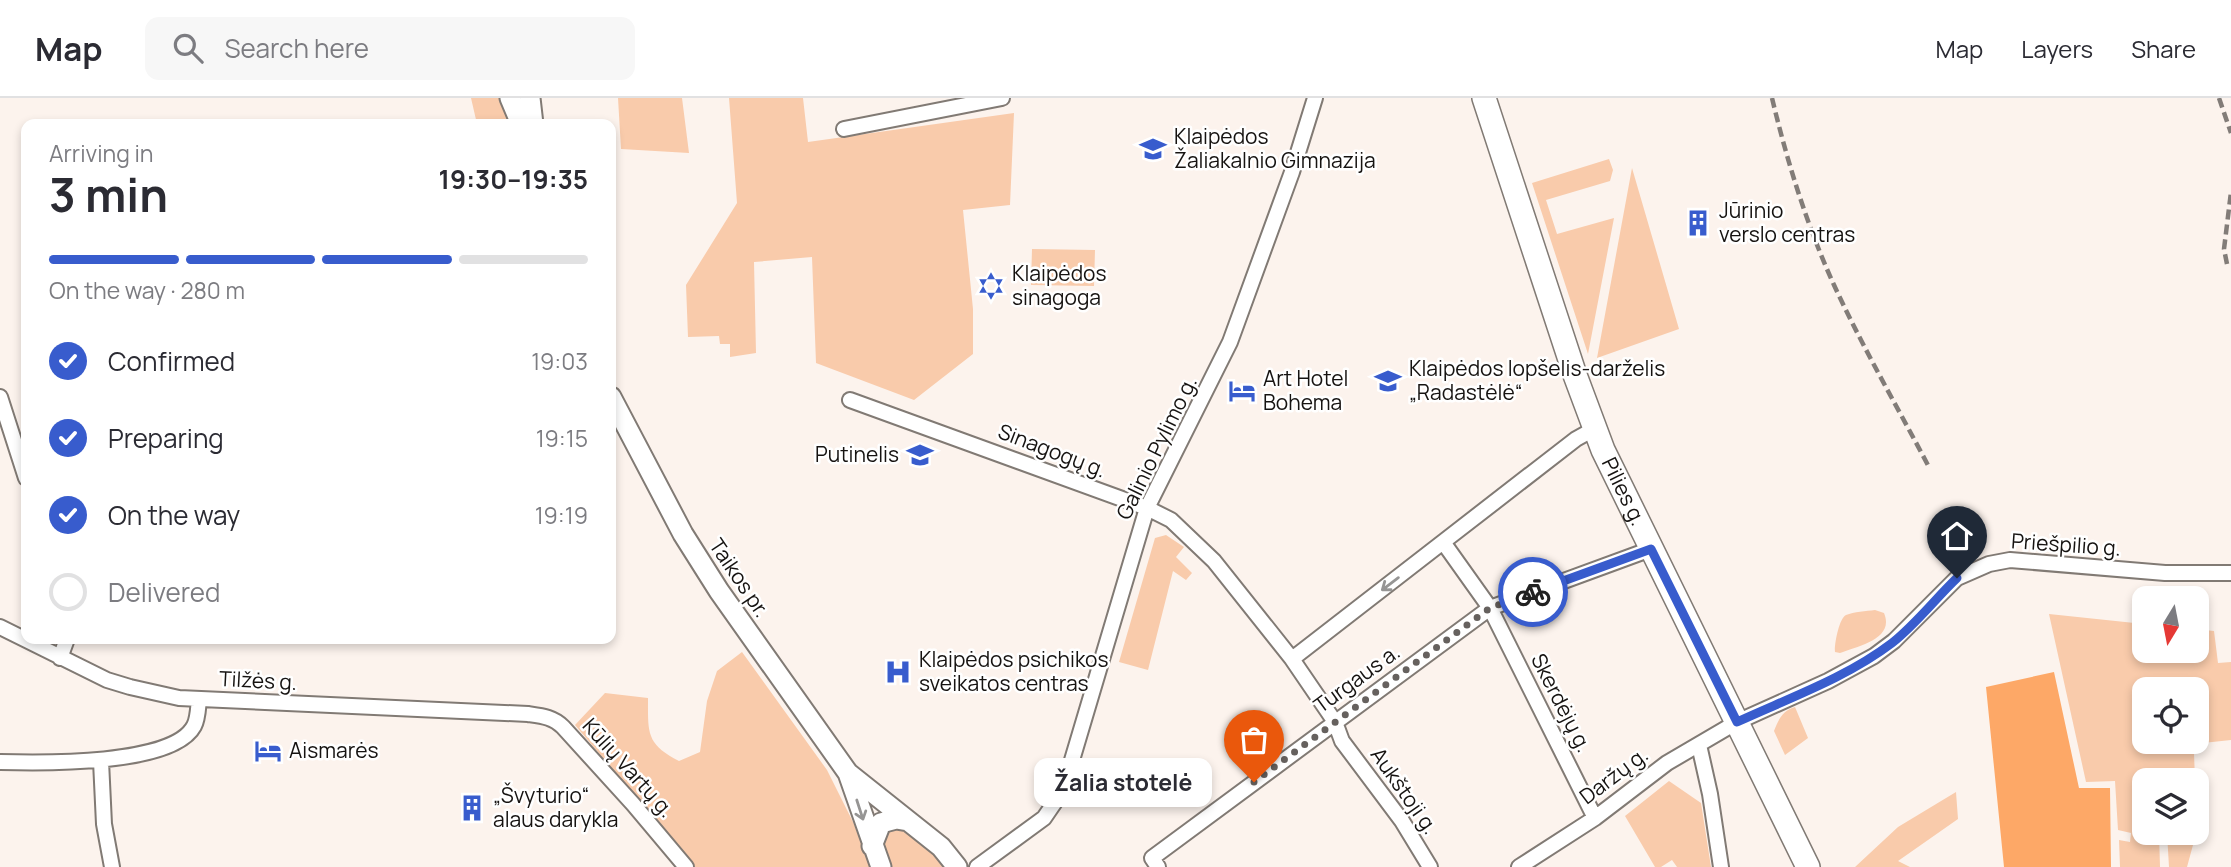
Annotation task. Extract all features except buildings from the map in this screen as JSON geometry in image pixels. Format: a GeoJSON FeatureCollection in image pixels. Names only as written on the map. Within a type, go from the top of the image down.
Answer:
{"type":"FeatureCollection","features":[{"type":"Feature","properties":{"kind":"main road","name":"Pilies g."},"geometry":{"type":"LineString","coordinates":[[1485,98],[1594,429],[1808,867]]}},
{"type":"Feature","properties":{"kind":"street"},"geometry":{"type":"LineString","coordinates":[[510,98],[519,119]]}},
{"type":"Feature","properties":{"kind":"street"},"geometry":{"type":"LineString","coordinates":[[530,98],[532,119]]}},
{"type":"Feature","properties":{"kind":"street"},"geometry":{"type":"LineString","coordinates":[[844,129],[1003,98]]}},
{"type":"Feature","properties":{"kind":"street","name":"Galinio Pylimo g."},"geometry":{"type":"LineString","coordinates":[[977,867],[1044,818],[1067,777],[1147,508],[1230,342],[1292,172],[1315,98]]}},
{"type":"Feature","properties":{"kind":"street"},"geometry":{"type":"LineString","coordinates":[[0,397],[21,462]]}},
{"type":"Feature","properties":{"kind":"street","name":"Sinagogų g."},"geometry":{"type":"LineString","coordinates":[[850,400],[1147,508],[1171,520],[1214,561],[1292,659],[1335,722],[1342,741]]}},
{"type":"Feature","properties":{"kind":"street","name":"Taikos pr."},"geometry":{"type":"LineString","coordinates":[[616,407],[683,534],[712,580],[848,773],[941,847],[957,867]]}},
{"type":"Feature","properties":{"kind":"street"},"geometry":{"type":"LineString","coordinates":[[1292,659],[1576,439],[1594,429]]}},
{"type":"Feature","properties":{"kind":"street"},"geometry":{"type":"LineString","coordinates":[[1443,542],[1490,608]]}},
{"type":"Feature","properties":{"kind":"street","name":"Turgaus a."},"geometry":{"type":"LineString","coordinates":[[1155,863],[1335,722],[1490,608],[1651,549]]}},
{"type":"Feature","properties":{"kind":"street","name":"Priešpilio g."},"geometry":{"type":"LineString","coordinates":[[1737,722],[1828,681],[1874,656],[1894,641],[1957,578],[1989,564],[2031,561],[2165,573],[2231,573]]}},
{"type":"Feature","properties":{"kind":"street","name":"Skerdėjų g."},"geometry":{"type":"LineString","coordinates":[[1490,608],[1595,818]]}},
{"type":"Feature","properties":{"kind":"street","name":"Tilžės g."},"geometry":{"type":"LineString","coordinates":[[0,627],[21,638]]}},
{"type":"Feature","properties":{"kind":"street","name":"Tilžės g."},"geometry":{"type":"LineString","coordinates":[[33,644],[130,687],[199,699],[528,714]]}},
{"type":"Feature","properties":{"kind":"street"},"geometry":{"type":"LineString","coordinates":[[60,658],[65,644]]}},
{"type":"Feature","properties":{"kind":"street"},"geometry":{"type":"LineString","coordinates":[[0,762],[101,761],[141,753],[183,738],[194,727],[199,699]]}},
{"type":"Feature","properties":{"kind":"street","name":"Kūlių Vartų g."},"geometry":{"type":"LineString","coordinates":[[528,714],[556,720],[686,867]]}},
{"type":"Feature","properties":{"kind":"street","name":"Daržų g."},"geometry":{"type":"LineString","coordinates":[[1519,867],[1595,818],[1667,763],[1737,722]]}},
{"type":"Feature","properties":{"kind":"street","name":"Aukštoji g."},"geometry":{"type":"LineString","coordinates":[[1342,741],[1402,821],[1430,867]]}},
{"type":"Feature","properties":{"kind":"street"},"geometry":{"type":"LineString","coordinates":[[1699,745],[1710,794],[1721,867]]}},
{"type":"Feature","properties":{"kind":"street"},"geometry":{"type":"LineString","coordinates":[[101,761],[104,824],[111,867]]}},
{"type":"Feature","properties":{"kind":"street","name":"Taikos pr."},"geometry":{"type":"LineString","coordinates":[[848,773],[881,867]]}},
{"type":"Feature","properties":{"kind":"street"},"geometry":{"type":"LineString","coordinates":[[872,846],[881,823],[896,819],[908,821]]}},
{"type":"Feature","properties":{"kind":"shaded area"},"geometry":{"type":"Polygon","coordinates":[[[471,98],[504,98],[510,119],[476,119],[471,98]]]}},
{"type":"Feature","properties":{"kind":"shaded area"},"geometry":{"type":"Polygon","coordinates":[[[618,98],[682,98],[689,153],[621,149],[618,98]]]}},
{"type":"Feature","properties":{"kind":"shaded area"},"geometry":{"type":"Polygon","coordinates":[[[729,98],[803,98],[808,142],[1014,113],[1010,205],[963,210],[973,309],[973,354],[914,400],[816,363],[812,257],[754,262],[756,353],[730,357],[730,344],[720,344],[719,336],[688,337],[686,285],[737,203],[729,98]]]}},
{"type":"Feature","properties":{"kind":"shaded area"},"geometry":{"type":"Polygon","coordinates":[[[1609,159],[1613,170],[1610,181],[1546,200],[1557,234],[1614,218],[1588,354],[1532,183],[1609,159]]]}},
{"type":"Feature","properties":{"kind":"shaded area"},"geometry":{"type":"Polygon","coordinates":[[[1632,168],[1679,329],[1597,358],[1632,168]]]}},
{"type":"Feature","properties":{"kind":"shaded area"},"geometry":{"type":"Polygon","coordinates":[[[1032,249],[1095,250],[1094,286],[1031,285],[1032,249]]]}},
{"type":"Feature","properties":{"kind":"shaded area"},"geometry":{"type":"Polygon","coordinates":[[[1166,535],[1184,547],[1176,557],[1192,573],[1186,580],[1173,571],[1148,670],[1119,662],[1155,538],[1166,535]]]}},
{"type":"Feature","properties":{"kind":"shaded area"},"geometry":{"type":"Polygon","coordinates":[[[1875,610],[1884,613],[1886,622],[1880,635],[1856,647],[1840,653],[1835,652],[1843,617],[1875,610]]]}},
{"type":"Feature","properties":{"kind":"shaded area"},"geometry":{"type":"Polygon","coordinates":[[[2049,614],[2132,623],[2132,663],[2209,663],[2209,630],[2214,631],[2218,663],[2231,662],[2231,740],[2209,742],[2209,677],[2132,677],[2132,754],[2194,754],[2195,768],[2132,768],[2132,845],[2159,845],[2160,867],[2120,867],[2119,840],[2130,842],[2131,833],[2118,830],[2115,781],[2086,782],[2049,614]]]}},
{"type":"Feature","properties":{"kind":"shaded area"},"geometry":{"type":"Polygon","coordinates":[[[742,652],[827,770],[854,824],[870,867],[695,867],[575,725],[605,693],[648,698],[649,729],[660,749],[679,761],[700,752],[707,701],[717,671],[742,652]]]}},
{"type":"Feature","properties":{"kind":"shaded area"},"geometry":{"type":"Polygon","coordinates":[[[2054,672],[2079,788],[2110,788],[2111,867],[2004,867],[1986,687],[2054,672]]]}},
{"type":"Feature","properties":{"kind":"shaded area"},"geometry":{"type":"Polygon","coordinates":[[[1795,707],[1808,738],[1785,755],[1774,731],[1787,710],[1795,707]]]}},
{"type":"Feature","properties":{"kind":"shaded area"},"geometry":{"type":"Polygon","coordinates":[[[1669,781],[1701,803],[1711,867],[1677,867],[1672,860],[1661,867],[1655,867],[1625,816],[1669,781]]]}},
{"type":"Feature","properties":{"kind":"shaded area"},"geometry":{"type":"Polygon","coordinates":[[[1956,792],[1958,819],[1898,861],[1910,867],[1855,867],[1898,827],[1956,792]]]}},
{"type":"Feature","properties":{"kind":"shaded area"},"geometry":{"type":"Polygon","coordinates":[[[898,826],[924,843],[946,867],[889,867],[881,849],[884,833],[898,826]]]}},
{"type":"Feature","properties":{"kind":"shaded area"},"geometry":{"type":"Polygon","coordinates":[[[2168,845],[2193,845],[2187,867],[2169,867],[2168,845]]]}},
{"type":"Feature","properties":{"kind":"railway"},"geometry":{"type":"LineString","coordinates":[[1772,98],[1798,193],[1824,263],[1857,332],[1930,469]]}},
{"type":"Feature","properties":{"kind":"railway"},"geometry":{"type":"LineString","coordinates":[[2219,98],[2231,133]]}},
{"type":"Feature","properties":{"kind":"railway"},"geometry":{"type":"LineString","coordinates":[[2227,264],[2224,249],[2231,192]]}},
{"type":"Feature","properties":{"kind":"way so far"},"geometry":{"type":"LineString","coordinates":[[1254,782],[1490,608],[1533,592]]}},
{"type":"Feature","properties":{"kind":"place","name":"Klaipėdos Žaliakalnio Gimnazija"},"geometry":{"type":"Point","coordinates":[1153,149]}},
{"type":"Feature","properties":{"kind":"place","name":"Jūrinio verslo centras"},"geometry":{"type":"Point","coordinates":[1698,223]}},
{"type":"Feature","properties":{"kind":"place","name":"Klaipėdos sinagoga"},"geometry":{"type":"Point","coordinates":[991,286]}},
{"type":"Feature","properties":{"kind":"place","name":"Klaipėdos lopšelis-darželis „Radastėlė“"},"geometry":{"type":"Point","coordinates":[1388,381]}},
{"type":"Feature","properties":{"kind":"place","name":"Art Hotel Bohema"},"geometry":{"type":"Point","coordinates":[1242,391]}},
{"type":"Feature","properties":{"kind":"place","name":"Putinelis"},"geometry":{"type":"Point","coordinates":[920,455]}},
{"type":"Feature","properties":{"kind":"place","name":"Klaipėdos psichikos sveikatos centras"},"geometry":{"type":"Point","coordinates":[898,672]}},
{"type":"Feature","properties":{"kind":"place","name":"Aismarės"},"geometry":{"type":"Point","coordinates":[268,751]}},
{"type":"Feature","properties":{"kind":"place","name":"Žalia stotelė"},"geometry":{"type":"Point","coordinates":[1254,782]}},
{"type":"Feature","properties":{"kind":"place","name":"„Švyturio“ alaus darykla"},"geometry":{"type":"Point","coordinates":[472,808]}},
{"type":"Feature","properties":{"kind":"route"},"geometry":{"type":"LineString","coordinates":[[1533,592],[1651,549],[1737,722],[1828,681],[1874,656],[1894,641],[1957,578]]}}]}
